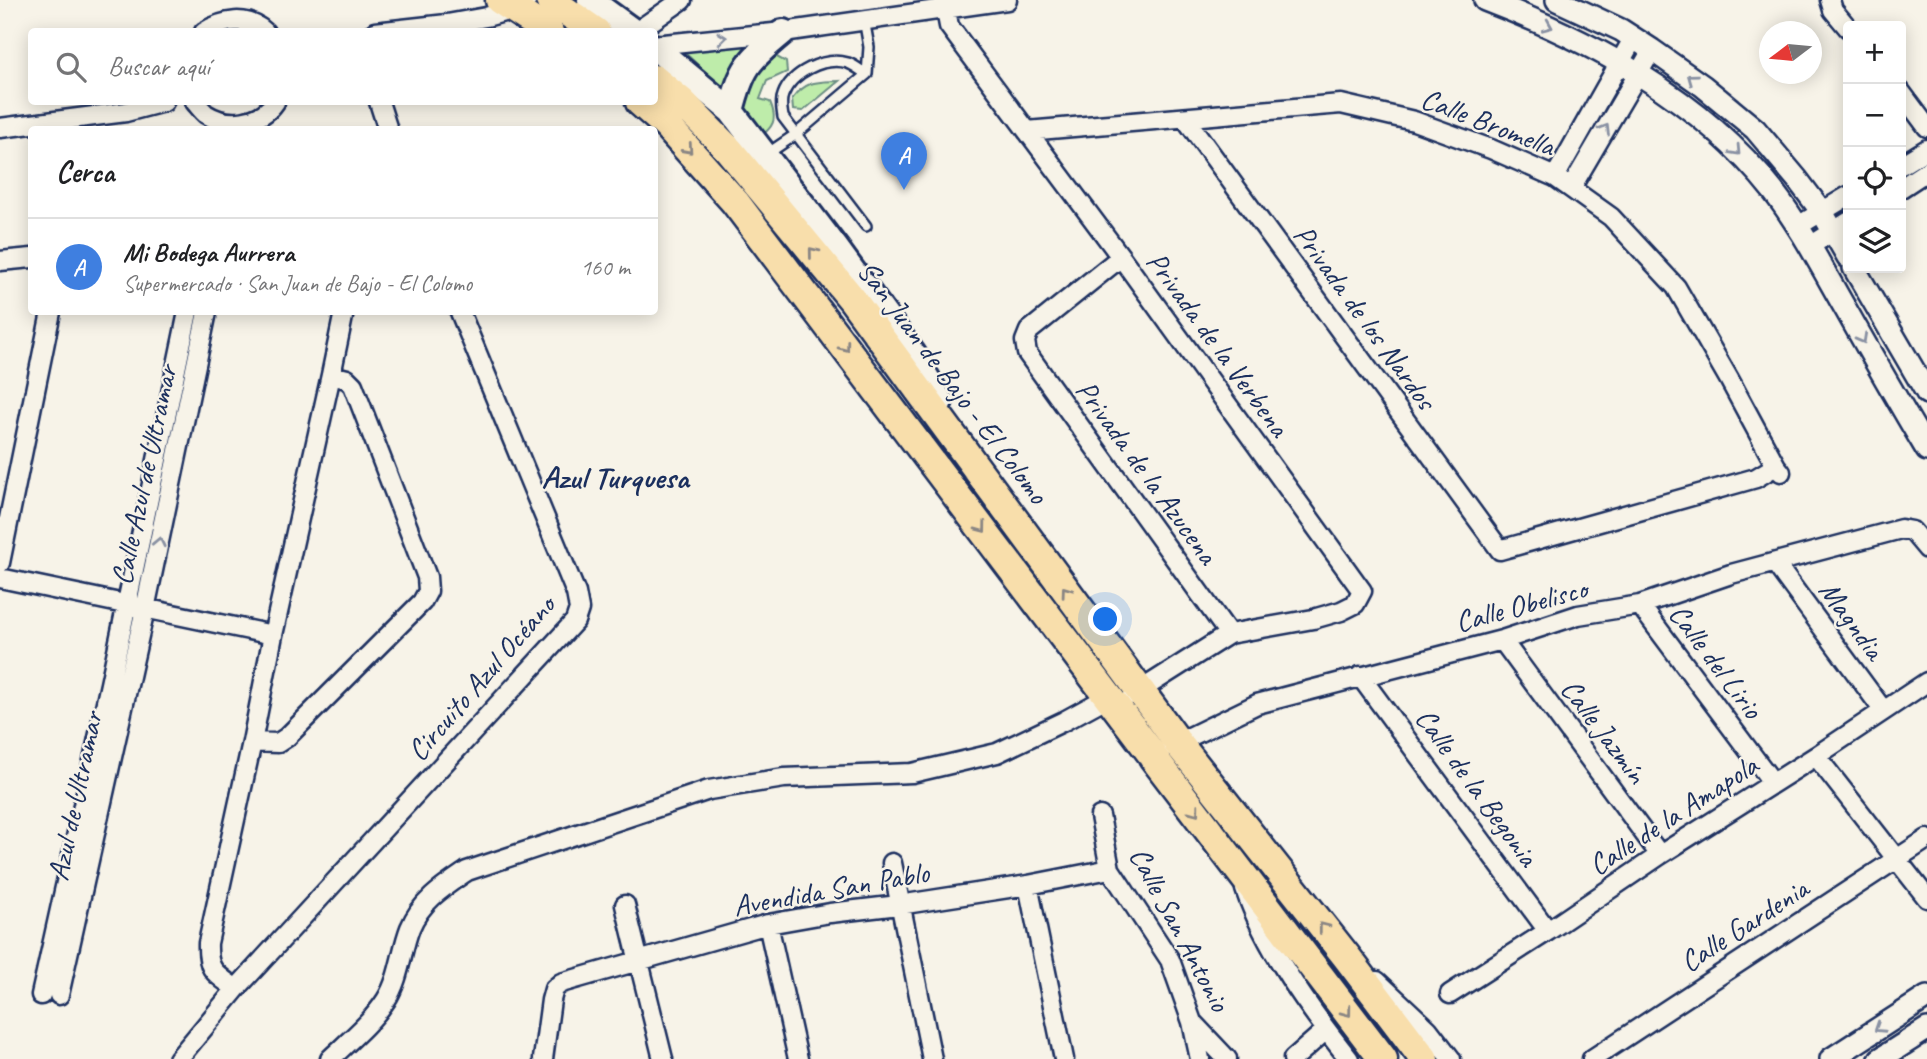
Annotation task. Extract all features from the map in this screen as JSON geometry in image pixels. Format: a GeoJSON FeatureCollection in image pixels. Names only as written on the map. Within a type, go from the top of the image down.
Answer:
{"type":"FeatureCollection","features":[{"type":"Feature","properties":{"kind":"main road"},"geometry":{"type":"LineString","coordinates":[[550,0],[590,28]]}},
{"type":"Feature","properties":{"kind":"main road"},"geometry":{"type":"LineString","coordinates":[[590,0],[629,28]]}},
{"type":"Feature","properties":{"kind":"main road"},"geometry":{"type":"LineString","coordinates":[[514,3],[544,28]]}},
{"type":"Feature","properties":{"kind":"main road"},"geometry":{"type":"LineString","coordinates":[[731,111],[746,66],[783,32]]}},
{"type":"Feature","properties":{"kind":"main road"},"geometry":{"type":"LineString","coordinates":[[658,49],[731,111],[836,248],[913,354],[992,489]]}},
{"type":"Feature","properties":{"kind":"main road","name":"San Juan de Bajo - El Colomo"},"geometry":{"type":"LineString","coordinates":[[658,82],[682,102],[729,150],[852,299],[1175,739],[1424,1059]]}},
{"type":"Feature","properties":{"kind":"main road"},"geometry":{"type":"LineString","coordinates":[[643,105],[666,125],[735,202],[1384,1059]]}},
{"type":"Feature","properties":{"kind":"street"},"geometry":{"type":"LineString","coordinates":[[641,28],[682,0]]}},
{"type":"Feature","properties":{"kind":"street"},"geometry":{"type":"LineString","coordinates":[[658,46],[783,32],[864,19],[884,8],[1007,0]]}},
{"type":"Feature","properties":{"kind":"street"},"geometry":{"type":"LineString","coordinates":[[1485,0],[1574,38],[1620,62],[1679,102],[1729,143],[1772,190],[1798,226],[1927,450]]}},
{"type":"Feature","properties":{"kind":"street"},"geometry":{"type":"LineString","coordinates":[[1557,0],[1620,30],[1652,50],[1703,86],[1755,129],[1822,212],[1841,227],[1810,246]]}},
{"type":"Feature","properties":{"kind":"street"},"geometry":{"type":"LineString","coordinates":[[1830,0],[1833,10],[1843,22]]}},
{"type":"Feature","properties":{"kind":"street"},"geometry":{"type":"LineString","coordinates":[[410,28],[486,17],[514,3]]}},
{"type":"Feature","properties":{"kind":"street","name":"Privada de la Verbena"},"geometry":{"type":"LineString","coordinates":[[944,4],[949,26],[1121,257],[1362,591],[1355,604],[1340,611],[1313,619],[1229,634]]}},
{"type":"Feature","properties":{"kind":"street"},"geometry":{"type":"LineString","coordinates":[[210,28],[218,23],[240,21],[262,28]]}},
{"type":"Feature","properties":{"kind":"street"},"geometry":{"type":"LineString","coordinates":[[1555,177],[1633,39]]}},
{"type":"Feature","properties":{"kind":"street"},"geometry":{"type":"LineString","coordinates":[[1570,188],[1652,50]]}},
{"type":"Feature","properties":{"kind":"street"},"geometry":{"type":"LineString","coordinates":[[1906,99],[1927,127]]}},
{"type":"Feature","properties":{"kind":"street","name":"Calle Bromella"},"geometry":{"type":"LineString","coordinates":[[1027,131],[1341,104],[1415,121],[1491,149],[1555,177],[1611,216],[1676,287],[1778,469]]}},
{"type":"Feature","properties":{"kind":"street"},"geometry":{"type":"LineString","coordinates":[[0,128],[126,112],[153,105]]}},
{"type":"Feature","properties":{"kind":"street"},"geometry":{"type":"LineString","coordinates":[[198,105],[205,113],[227,126],[248,125],[273,105]]}},
{"type":"Feature","properties":{"kind":"street"},"geometry":{"type":"LineString","coordinates":[[380,105],[387,126]]}},
{"type":"Feature","properties":{"kind":"street","name":"Privada de los Nardos"},"geometry":{"type":"LineString","coordinates":[[1185,118],[1500,550],[1756,478],[1778,469]]}},
{"type":"Feature","properties":{"kind":"street"},"geometry":{"type":"LineString","coordinates":[[1906,162],[1927,149]]}},
{"type":"Feature","properties":{"kind":"street"},"geometry":{"type":"LineString","coordinates":[[1906,185],[1927,171]]}},
{"type":"Feature","properties":{"kind":"street"},"geometry":{"type":"LineString","coordinates":[[1798,226],[1843,199]]}},
{"type":"Feature","properties":{"kind":"street","name":"Privada de la Azucena"},"geometry":{"type":"LineString","coordinates":[[1121,257],[1029,331],[1025,341],[1027,353],[1229,634]]}},
{"type":"Feature","properties":{"kind":"street"},"geometry":{"type":"LineString","coordinates":[[0,261],[28,258]]}},
{"type":"Feature","properties":{"kind":"street"},"geometry":{"type":"LineString","coordinates":[[1857,273],[1927,393]]}},
{"type":"Feature","properties":{"kind":"street"},"geometry":{"type":"LineString","coordinates":[[0,563],[50,315]]}},
{"type":"Feature","properties":{"kind":"street","name":"Calle Azul de Ultramar"},"geometry":{"type":"LineString","coordinates":[[125,605],[187,315]]}},
{"type":"Feature","properties":{"kind":"street","name":"Calle Azul de Ultramar"},"geometry":{"type":"LineString","coordinates":[[145,609],[206,315]]}},
{"type":"Feature","properties":{"kind":"street"},"geometry":{"type":"LineString","coordinates":[[236,989],[214,972],[207,959],[208,943],[343,315]]}},
{"type":"Feature","properties":{"kind":"street","name":"Circuito Azul Océano"},"geometry":{"type":"LineString","coordinates":[[178,1059],[236,989],[575,621],[579,609],[576,593],[461,315]]}},
{"type":"Feature","properties":{"kind":"street"},"geometry":{"type":"LineString","coordinates":[[252,742],[278,743],[286,737],[422,602],[428,591],[427,577],[353,386],[347,379],[331,375]]}},
{"type":"Feature","properties":{"kind":"street","name":"Calle Obelisco"},"geometry":{"type":"LineString","coordinates":[[1152,755],[1175,739],[1257,704],[1502,640],[1578,615],[1640,605],[1731,574],[1901,529],[1912,531],[1927,549]]}},
{"type":"Feature","properties":{"kind":"street","name":"Magndia"},"geometry":{"type":"LineString","coordinates":[[1775,563],[1883,710]]}},
{"type":"Feature","properties":{"kind":"street"},"geometry":{"type":"LineString","coordinates":[[0,578],[273,635]]}},
{"type":"Feature","properties":{"kind":"street","name":"Azul de Ultramar"},"geometry":{"type":"LineString","coordinates":[[125,605],[50,995],[145,609]]}},
{"type":"Feature","properties":{"kind":"street","name":"Calle del Lirio"},"geometry":{"type":"LineString","coordinates":[[1640,605],[1773,783]]}},
{"type":"Feature","properties":{"kind":"street"},"geometry":{"type":"LineString","coordinates":[[331,1059],[387,999],[411,926],[433,894],[467,871],[709,790],[784,778],[912,773],[997,753],[1064,722],[1145,698],[1229,634]]}},
{"type":"Feature","properties":{"kind":"street","name":"Calle Jazmín"},"geometry":{"type":"LineString","coordinates":[[1502,640],[1661,855]]}},
{"type":"Feature","properties":{"kind":"street","name":"Calle de la Begonia"},"geometry":{"type":"LineString","coordinates":[[1360,676],[1548,931]]}},
{"type":"Feature","properties":{"kind":"street","name":"Calle de la Amapola"},"geometry":{"type":"LineString","coordinates":[[1450,994],[1927,682]]}},
{"type":"Feature","properties":{"kind":"street"},"geometry":{"type":"LineString","coordinates":[[1816,756],[1927,898]]}},
{"type":"Feature","properties":{"kind":"street","name":"Calle San Antonio"},"geometry":{"type":"LineString","coordinates":[[1100,816],[1110,869],[1170,960],[1192,1022],[1227,1059]]}},
{"type":"Feature","properties":{"kind":"street","name":"Calle Gardenia"},"geometry":{"type":"LineString","coordinates":[[1592,1059],[1927,839]]}},
{"type":"Feature","properties":{"kind":"street"},"geometry":{"type":"LineString","coordinates":[[892,863],[932,1059]]}},
{"type":"Feature","properties":{"kind":"street"},"geometry":{"type":"LineString","coordinates":[[1236,866],[1254,916],[1276,955],[1326,1030],[1349,1059]]}},
{"type":"Feature","properties":{"kind":"street","name":"Avendida San Pablo"},"geometry":{"type":"LineString","coordinates":[[543,1059],[551,1000],[554,989],[561,983],[768,924],[1028,885],[1110,869]]}},
{"type":"Feature","properties":{"kind":"street"},"geometry":{"type":"LineString","coordinates":[[1028,885],[1064,1059]]}},
{"type":"Feature","properties":{"kind":"street"},"geometry":{"type":"LineString","coordinates":[[625,905],[663,1059]]}},
{"type":"Feature","properties":{"kind":"street"},"geometry":{"type":"LineString","coordinates":[[768,924],[798,1059]]}},
{"type":"Feature","properties":{"kind":"street"},"geometry":{"type":"LineString","coordinates":[[1346,956],[1383,985],[1419,1020],[1451,1059]]}},
{"type":"Feature","properties":{"kind":"street"},"geometry":{"type":"LineString","coordinates":[[1831,1059],[1927,997]]}},
{"type":"Feature","properties":{"kind":"street"},"geometry":{"type":"LineString","coordinates":[[1192,1022],[1200,1059]]}},
{"type":"Feature","properties":{"kind":"street"},"geometry":{"type":"LineString","coordinates":[[1880,1059],[1927,1028]]}},
{"type":"Feature","properties":{"kind":"street"},"geometry":{"type":"LineString","coordinates":[[1293,1059],[1326,1030]]}},
{"type":"Feature","properties":{"kind":"lane"},"geometry":{"type":"LineString","coordinates":[[765,156],[795,135],[867,74],[869,47],[864,19]]}},
{"type":"Feature","properties":{"kind":"lane"},"geometry":{"type":"LineString","coordinates":[[866,226],[783,117],[781,98],[789,82],[807,69],[829,62],[848,63],[867,74]]}},
{"type":"Feature","properties":{"kind":"green space"},"geometry":{"type":"Polygon","coordinates":[[[762,37],[728,93],[683,51],[762,37]]]}},
{"type":"Feature","properties":{"kind":"green space"},"geometry":{"type":"Polygon","coordinates":[[[775,56],[786,62],[787,72],[767,81],[760,99],[770,102],[774,118],[771,127],[759,138],[738,113],[754,69],[775,56]]]}},
{"type":"Feature","properties":{"kind":"green space"},"geometry":{"type":"Polygon","coordinates":[[[839,81],[803,111],[793,110],[792,99],[802,88],[818,82],[839,81]]]}},
{"type":"Feature","properties":{"kind":"place","name":"Mi Bodega Aurrera"},"geometry":{"type":"Point","coordinates":[904,190]}},
{"type":"Feature","properties":{"kind":"district","name":"Azul Turquesa"},"geometry":{"type":"Point","coordinates":[615,477]}}]}
